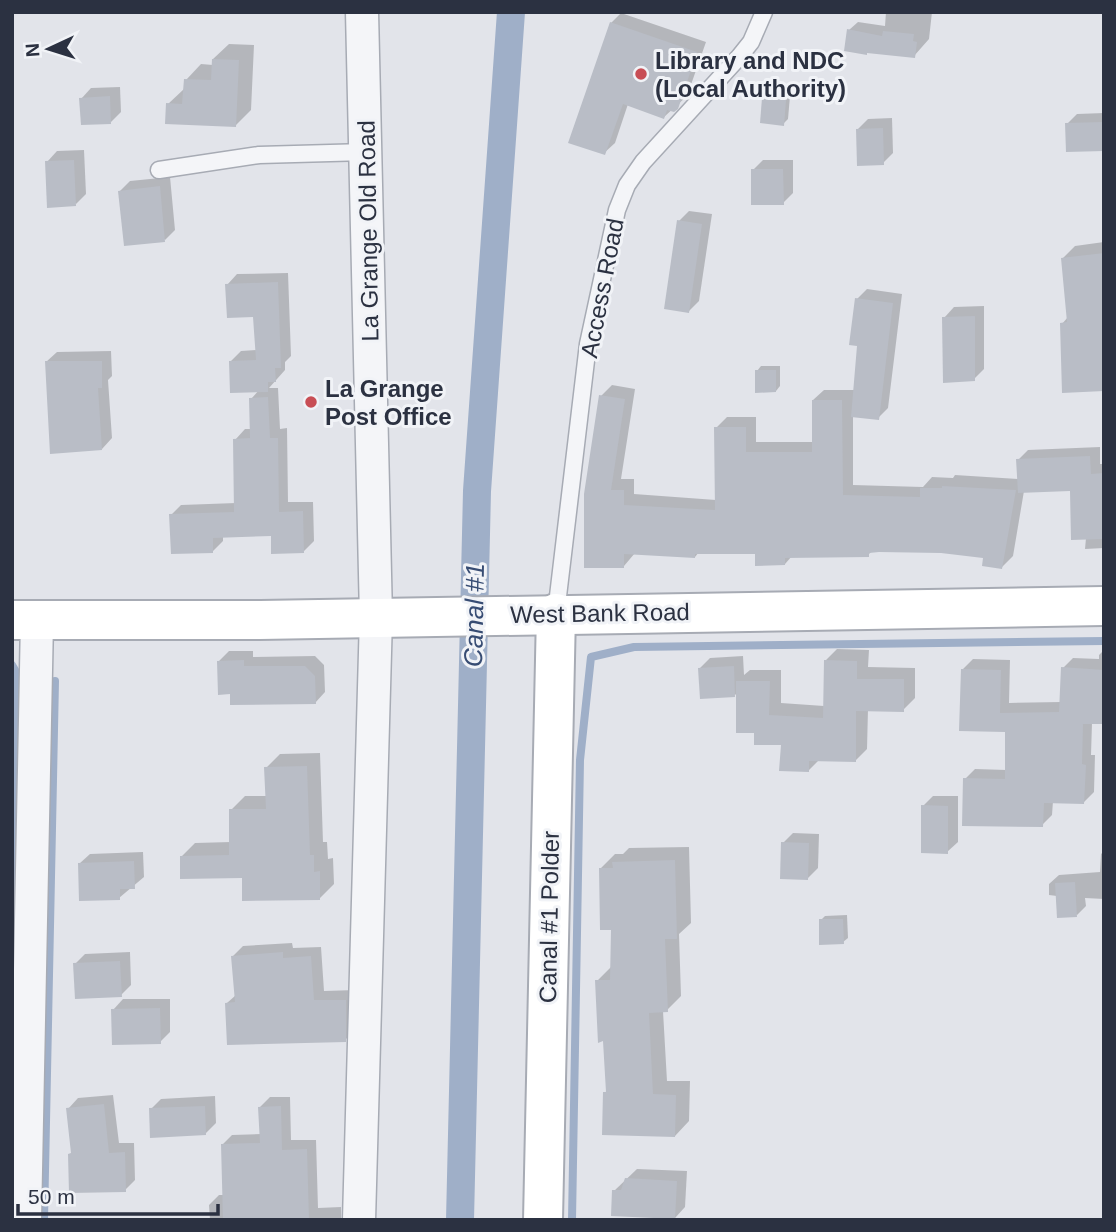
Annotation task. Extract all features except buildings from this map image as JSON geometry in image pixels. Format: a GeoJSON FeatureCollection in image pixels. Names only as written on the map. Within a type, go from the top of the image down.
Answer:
{"type":"FeatureCollection","features":[{"type":"Feature","properties":{"kind":"street","name":"La Grange Old Road"},"geometry":{"type":"LineString","coordinates":[[359,1220],[391,617],[366,152],[362,12]]}},
{"type":"Feature","properties":{"kind":"street","name":"West Bank Road"},"geometry":{"type":"LineString","coordinates":[[25,620],[1104,606]]}},
{"type":"Feature","properties":{"kind":"street","name":"Canal #1 Polder"},"geometry":{"type":"LineString","coordinates":[[538,614],[543,1220]]}},
{"type":"Feature","properties":{"kind":"street"},"geometry":{"type":"LineString","coordinates":[[25,620],[25,1220]]}},
{"type":"Feature","properties":{"kind":"lane","name":"Access Road"},"geometry":{"type":"LineString","coordinates":[[538,614],[588,344],[617,210],[627,185],[643,162],[739,57],[751,42],[764,12]]}},
{"type":"Feature","properties":{"kind":"lane"},"geometry":{"type":"LineString","coordinates":[[159,170],[259,155],[366,152]]}},
{"type":"Feature","properties":{"kind":"waterway","name":"Canal #1"},"geometry":{"type":"LineString","coordinates":[[460,1220],[477,491],[511,12]]}},
{"type":"Feature","properties":{"kind":"waterway"},"geometry":{"type":"LineString","coordinates":[[572,1220],[580,760],[591,657],[634,647],[1104,641]]}},
{"type":"Feature","properties":{"kind":"waterway"},"geometry":{"type":"LineString","coordinates":[[12,665],[18,675],[12,947]]}},
{"type":"Feature","properties":{"kind":"waterway"},"geometry":{"type":"LineString","coordinates":[[44,1220],[55,681]]}},
{"type":"Feature","properties":{"kind":"place","name":"Library and NDC (Local Authority)"},"geometry":{"type":"Point","coordinates":[641,74]}},
{"type":"Feature","properties":{"kind":"place","name":"La Grange Post Office"},"geometry":{"type":"Point","coordinates":[311,402]}}]}
